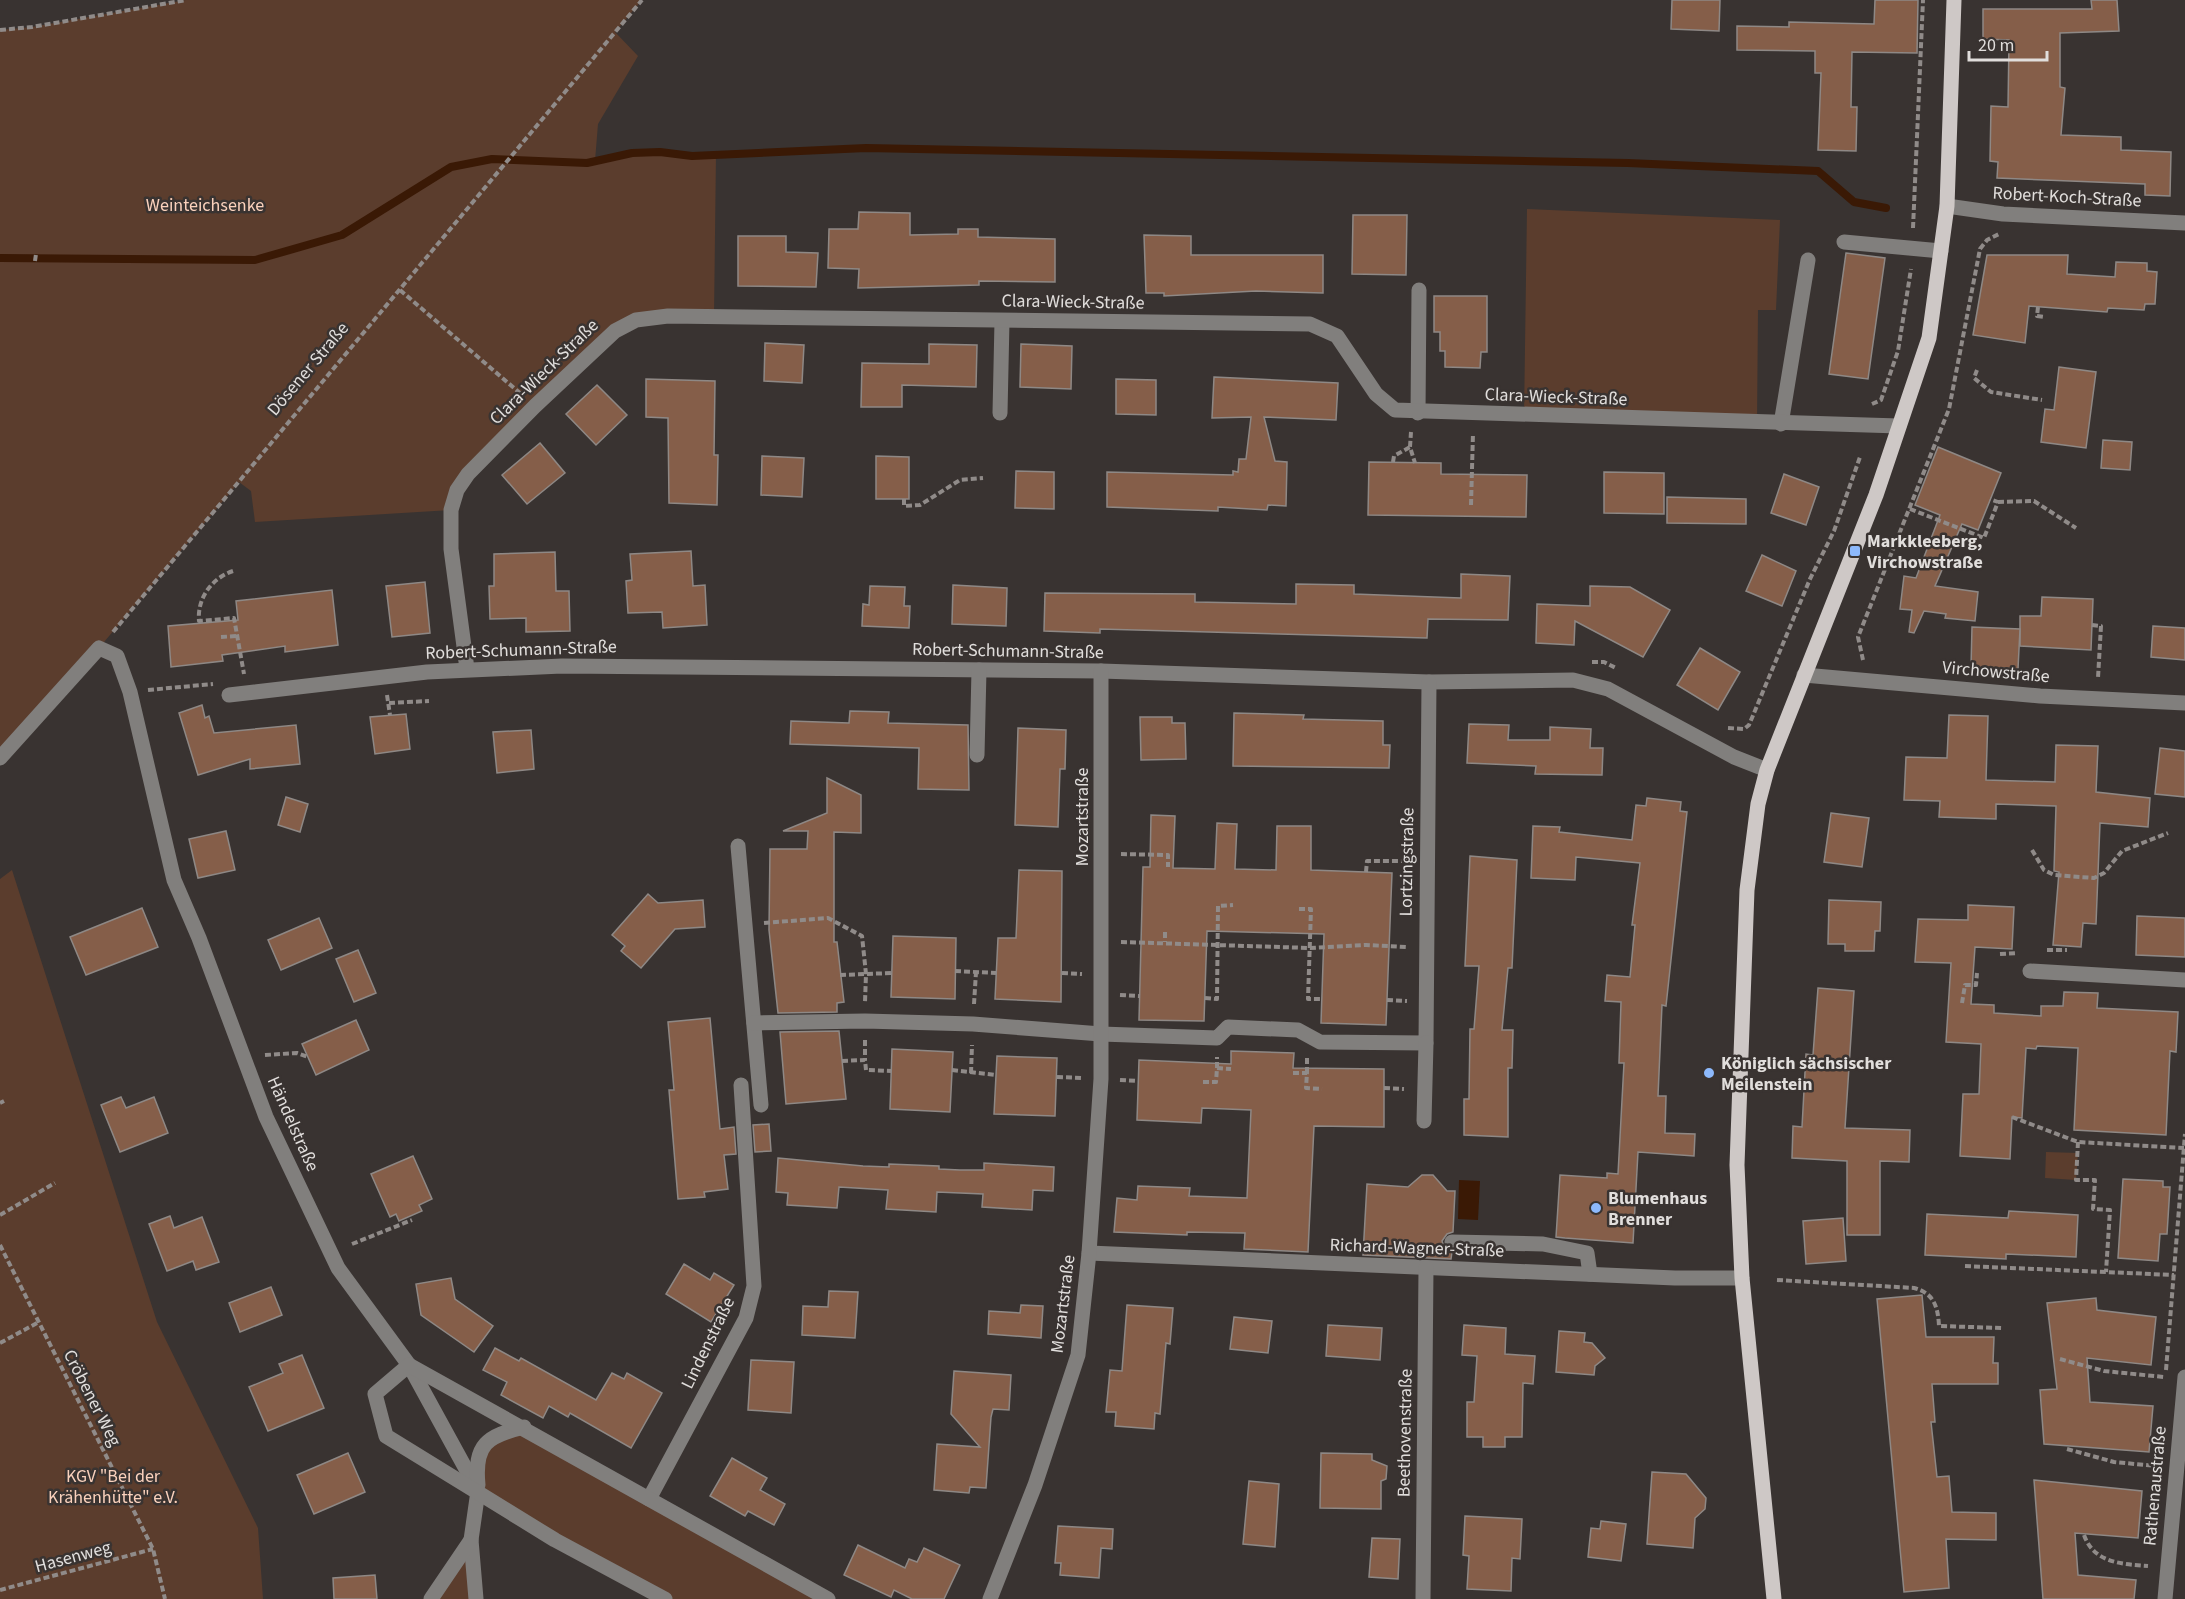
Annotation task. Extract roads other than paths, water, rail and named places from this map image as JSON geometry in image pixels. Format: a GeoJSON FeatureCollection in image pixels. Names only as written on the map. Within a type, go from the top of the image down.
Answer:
{"type":"FeatureCollection","features":[{"type":"Feature","properties":{"kind":"main road"},"geometry":{"type":"LineString","coordinates":[[1774,1599],[1742,1278],[1737,1165],[1747,890],[1758,804],[1767,770],[1876,495],[1929,338],[1947,206],[1954,0]]}},
{"type":"Feature","properties":{"kind":"street","name":"Robert-Koch-Straße"},"geometry":{"type":"LineString","coordinates":[[1947,206],[2003,214],[2185,223]]}},
{"type":"Feature","properties":{"kind":"street"},"geometry":{"type":"LineString","coordinates":[[1844,242],[1941,251]]}},
{"type":"Feature","properties":{"kind":"street"},"geometry":{"type":"LineString","coordinates":[[1781,424],[1808,260]]}},
{"type":"Feature","properties":{"kind":"street"},"geometry":{"type":"LineString","coordinates":[[1415,417],[1419,290]]}},
{"type":"Feature","properties":{"kind":"street","name":"Clara-Wieck-Straße"},"geometry":{"type":"LineString","coordinates":[[467,669],[451,549],[451,510],[457,490],[468,474],[535,406],[615,331],[636,320],[668,316],[1310,324],[1337,336],[1376,394],[1395,410],[1415,417],[1473,414],[1899,426]]}},
{"type":"Feature","properties":{"kind":"street"},"geometry":{"type":"LineString","coordinates":[[1000,412],[1002,321]]}},
{"type":"Feature","properties":{"kind":"street","name":"Händelstraße"},"geometry":{"type":"LineString","coordinates":[[0,759],[99,648],[117,656],[130,692],[174,880],[199,938],[266,1117],[338,1268],[409,1365],[478,1491]]}},
{"type":"Feature","properties":{"kind":"street","name":"Robert-Schumann-Straße"},"geometry":{"type":"LineString","coordinates":[[229,695],[467,669],[562,666],[1101,671],[1430,682],[1573,680],[1608,689],[1727,753],[1767,770]]}},
{"type":"Feature","properties":{"kind":"street"},"geometry":{"type":"LineString","coordinates":[[977,755],[979,670]]}},
{"type":"Feature","properties":{"kind":"street","name":"Mozartstraße"},"geometry":{"type":"LineString","coordinates":[[990,1599],[1035,1485],[1078,1356],[1089,1252],[1101,1079],[1101,671]]}},
{"type":"Feature","properties":{"kind":"street","name":"Virchowstraße"},"geometry":{"type":"LineString","coordinates":[[1804,675],[2040,696],[2185,703]]}},
{"type":"Feature","properties":{"kind":"street","name":"Lortzingstraße"},"geometry":{"type":"LineString","coordinates":[[1424,1121],[1430,682]]}},
{"type":"Feature","properties":{"kind":"street"},"geometry":{"type":"LineString","coordinates":[[738,846],[761,1105]]}},
{"type":"Feature","properties":{"kind":"street"},"geometry":{"type":"LineString","coordinates":[[2030,971],[2185,980]]}},
{"type":"Feature","properties":{"kind":"street"},"geometry":{"type":"LineString","coordinates":[[754,1023],[865,1021],[973,1024],[1101,1034],[1217,1038],[1228,1027],[1298,1030],[1320,1042],[1426,1043]]}},
{"type":"Feature","properties":{"kind":"street","name":"Lindenstraße"},"geometry":{"type":"LineString","coordinates":[[649,1499],[746,1318],[754,1286],[754,1253],[741,1085]]}},
{"type":"Feature","properties":{"kind":"street"},"geometry":{"type":"LineString","coordinates":[[1452,1242],[1544,1244],[1587,1253],[1590,1274]]}},
{"type":"Feature","properties":{"kind":"street","name":"Richard-Wagner-Straße"},"geometry":{"type":"LineString","coordinates":[[1089,1252],[1426,1268],[1742,1278]]}},
{"type":"Feature","properties":{"kind":"street","name":"Beethovenstraße"},"geometry":{"type":"LineString","coordinates":[[1423,1599],[1426,1268]]}},
{"type":"Feature","properties":{"kind":"street"},"geometry":{"type":"LineString","coordinates":[[665,1599],[555,1540],[386,1436],[375,1394],[409,1365],[524,1427],[828,1599]]}},
{"type":"Feature","properties":{"kind":"street","name":"Rathenaustraße"},"geometry":{"type":"LineString","coordinates":[[2165,1599],[2185,1377]]}},
{"type":"Feature","properties":{"kind":"street"},"geometry":{"type":"LineString","coordinates":[[476,1599],[471,1540],[478,1491],[476,1467],[481,1447],[497,1434],[524,1427]]}},
{"type":"Feature","properties":{"kind":"street"},"geometry":{"type":"LineString","coordinates":[[431,1599],[471,1540]]}},
{"type":"Feature","properties":{"kind":"waterway"},"geometry":{"type":"LineString","coordinates":[[0,258],[255,260],[342,235],[451,167],[492,159],[587,163],[632,153],[660,152],[692,156],[866,148],[1628,163],[1818,171],[1854,202],[1886,208]]}},
{"type":"Feature","properties":{"kind":"place","name":"Markkleeberg, Virchowstraße"},"geometry":{"type":"Point","coordinates":[1855,551]}},
{"type":"Feature","properties":{"kind":"place","name":"Königlich sächsischer Meilenstein"},"geometry":{"type":"Point","coordinates":[1709,1073]}},
{"type":"Feature","properties":{"kind":"place","name":"Blumenhaus Brenner"},"geometry":{"type":"Point","coordinates":[1596,1208]}},
{"type":"Feature","properties":{"kind":"park label","name":"Weinteichsenke"},"geometry":{"type":"Point","coordinates":[205,205]}},
{"type":"Feature","properties":{"kind":"park label","name":"KGV \"Bei der Krähenhütte\" e.V."},"geometry":{"type":"Point","coordinates":[113,1486]}}]}
